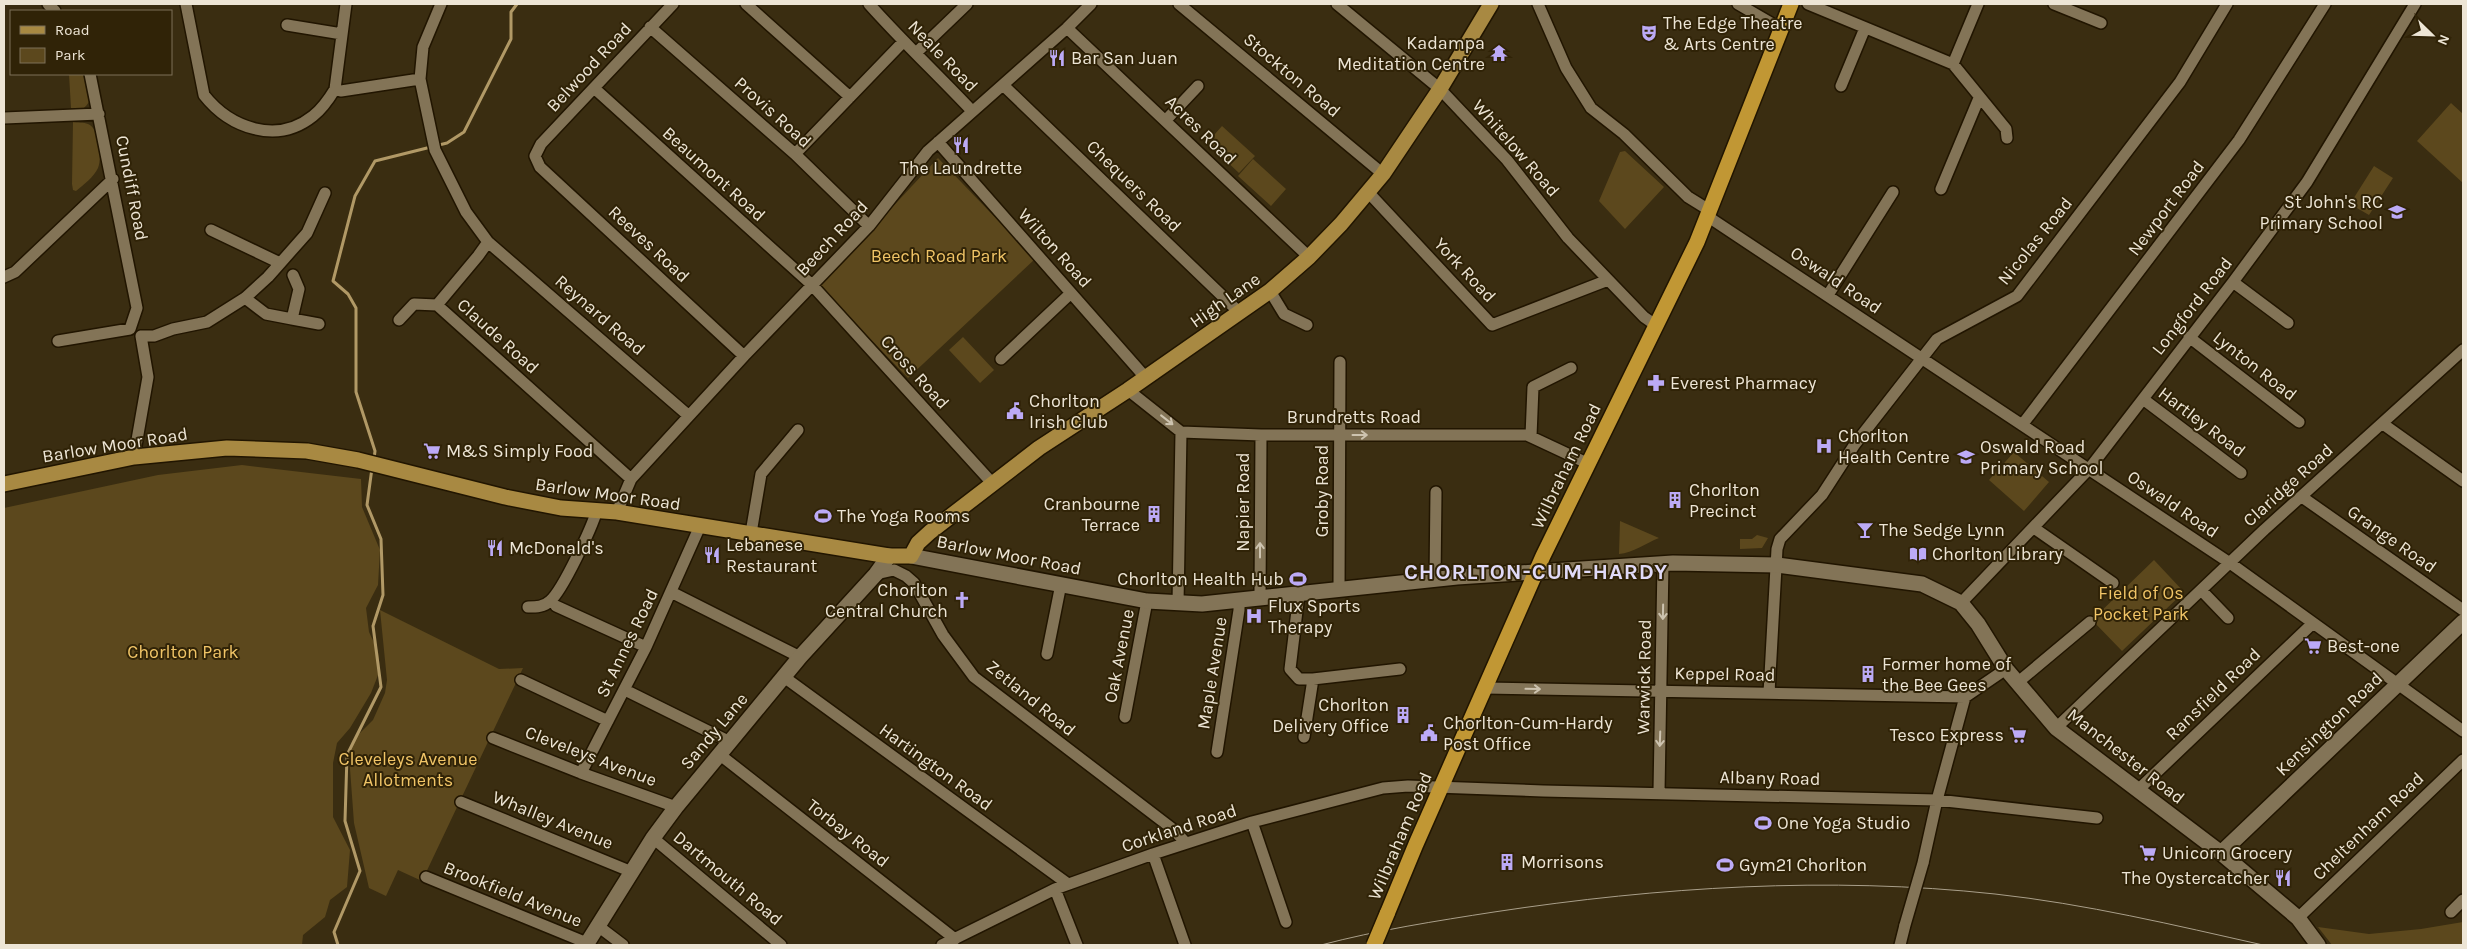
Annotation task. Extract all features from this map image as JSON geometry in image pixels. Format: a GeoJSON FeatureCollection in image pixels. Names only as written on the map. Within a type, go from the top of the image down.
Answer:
{"type":"FeatureCollection","features":[{"type":"Feature","properties":{"kind":"highway","name":"Wilbraham Road"},"geometry":{"type":"LineString","coordinates":[[1374,945],[1440,788],[1536,571],[1698,242],[1791,4]]}},
{"type":"Feature","properties":{"kind":"main road","name":"High Lane"},"geometry":{"type":"LineString","coordinates":[[911,556],[918,543],[930,532],[1039,448],[1128,390],[1270,291],[1309,257],[1383,174],[1440,89],[1491,4]]}},
{"type":"Feature","properties":{"kind":"main road","name":"Barlow Moor Road"},"geometry":{"type":"LineString","coordinates":[[4,484],[134,457],[227,448],[307,451],[358,460],[528,502],[561,508],[617,512],[890,556],[911,556],[1147,601],[1178,604],[1239,600],[1536,571],[1663,563],[1777,565]]}},
{"type":"Feature","properties":{"kind":"main road","name":"Sandy Lane"},"geometry":{"type":"LineString","coordinates":[[587,944],[653,838],[676,807],[800,657],[876,574],[890,556]]}},
{"type":"Feature","properties":{"kind":"main road","name":"Manchester Road"},"geometry":{"type":"LineString","coordinates":[[1777,565],[1922,584],[1961,603],[1978,624],[2006,669],[2056,728],[2221,853],[2298,918],[2316,943]]}},
{"type":"Feature","properties":{"kind":"main road","name":"Kensington Road"},"geometry":{"type":"LineString","coordinates":[[2221,853],[2463,622]]}},
{"type":"Feature","properties":{"kind":"street"},"geometry":{"type":"LineString","coordinates":[[186,4],[204,96],[231,121],[256,130],[291,128],[314,116],[335,89],[346,4]]}},
{"type":"Feature","properties":{"kind":"street"},"geometry":{"type":"LineString","coordinates":[[441,4],[423,47],[420,78],[434,146],[466,212],[488,242]]}},
{"type":"Feature","properties":{"kind":"street","name":"Belwood Road"},"geometry":{"type":"LineString","coordinates":[[535,156],[541,144],[672,4]]}},
{"type":"Feature","properties":{"kind":"street"},"geometry":{"type":"LineString","coordinates":[[746,4],[850,97]]}},
{"type":"Feature","properties":{"kind":"street","name":"Neale Road"},"geometry":{"type":"LineString","coordinates":[[869,4],[903,42],[916,52],[972,111]]}},
{"type":"Feature","properties":{"kind":"street"},"geometry":{"type":"LineString","coordinates":[[916,52],[967,4]]}},
{"type":"Feature","properties":{"kind":"street","name":"Beech Road"},"geometry":{"type":"LineString","coordinates":[[617,512],[631,479],[744,356],[870,226],[928,151],[1067,28],[1091,4]]}},
{"type":"Feature","properties":{"kind":"street","name":"Stockton Road"},"geometry":{"type":"LineString","coordinates":[[1179,4],[1383,174]]}},
{"type":"Feature","properties":{"kind":"street","name":"Whitelow Road"},"geometry":{"type":"LineString","coordinates":[[1336,4],[1440,89],[1508,160],[1568,238],[1644,317],[1657,326]]}},
{"type":"Feature","properties":{"kind":"street"},"geometry":{"type":"LineString","coordinates":[[1538,4],[1566,68],[1591,108],[1624,134],[1688,197],[1708,213]]}},
{"type":"Feature","properties":{"kind":"street"},"geometry":{"type":"LineString","coordinates":[[1738,4],[1781,29]]}},
{"type":"Feature","properties":{"kind":"street"},"geometry":{"type":"LineString","coordinates":[[1808,4],[1953,64],[2006,129],[2007,138]]}},
{"type":"Feature","properties":{"kind":"street"},"geometry":{"type":"LineString","coordinates":[[1953,64],[1978,4]]}},
{"type":"Feature","properties":{"kind":"street"},"geometry":{"type":"LineString","coordinates":[[2054,4],[2101,23]]}},
{"type":"Feature","properties":{"kind":"street","name":"Nicolas Road"},"geometry":{"type":"LineString","coordinates":[[1769,692],[1777,549],[1780,539],[1822,495],[1855,444],[1937,339],[2017,296],[2180,82],[2228,4]]}},
{"type":"Feature","properties":{"kind":"street","name":"Newport Road"},"geometry":{"type":"LineString","coordinates":[[2022,425],[2239,140],[2325,4]]}},
{"type":"Feature","properties":{"kind":"street","name":"Longford Road"},"geometry":{"type":"LineString","coordinates":[[1961,603],[2089,469],[2233,282],[2307,182],[2414,4]]}},
{"type":"Feature","properties":{"kind":"street"},"geometry":{"type":"LineString","coordinates":[[288,25],[342,34]]}},
{"type":"Feature","properties":{"kind":"street","name":"Provis Road"},"geometry":{"type":"LineString","coordinates":[[650,28],[795,154],[870,226]]}},
{"type":"Feature","properties":{"kind":"street","name":"Acres Road"},"geometry":{"type":"LineString","coordinates":[[1067,28],[1309,257]]}},
{"type":"Feature","properties":{"kind":"street"},"geometry":{"type":"LineString","coordinates":[[1841,86],[1865,28]]}},
{"type":"Feature","properties":{"kind":"street"},"geometry":{"type":"LineString","coordinates":[[795,154],[903,42]]}},
{"type":"Feature","properties":{"kind":"street","name":"Cundiff Road"},"geometry":{"type":"LineString","coordinates":[[58,342],[130,329],[137,308],[113,179],[90,75]]}},
{"type":"Feature","properties":{"kind":"street"},"geometry":{"type":"LineString","coordinates":[[335,89],[341,91],[420,78]]}},
{"type":"Feature","properties":{"kind":"street","name":"Chequers Road"},"geometry":{"type":"LineString","coordinates":[[1003,85],[1240,312]]}},
{"type":"Feature","properties":{"kind":"street"},"geometry":{"type":"LineString","coordinates":[[1166,120],[1198,86]]}},
{"type":"Feature","properties":{"kind":"street","name":"Beaumont Road"},"geometry":{"type":"LineString","coordinates":[[594,88],[812,285]]}},
{"type":"Feature","properties":{"kind":"street"},"geometry":{"type":"LineString","coordinates":[[1941,189],[1979,98]]}},
{"type":"Feature","properties":{"kind":"street"},"geometry":{"type":"LineString","coordinates":[[4,118],[99,114]]}},
{"type":"Feature","properties":{"kind":"street","name":"Wilton Road"},"geometry":{"type":"LineString","coordinates":[[938,142],[1145,377]]}},
{"type":"Feature","properties":{"kind":"street","name":"Reeves Road"},"geometry":{"type":"LineString","coordinates":[[535,156],[540,167],[744,356]]}},
{"type":"Feature","properties":{"kind":"street"},"geometry":{"type":"LineString","coordinates":[[4,277],[15,272],[113,179]]}},
{"type":"Feature","properties":{"kind":"street","name":"York Road"},"geometry":{"type":"LineString","coordinates":[[1368,192],[1492,325],[1608,280]]}},
{"type":"Feature","properties":{"kind":"street"},"geometry":{"type":"LineString","coordinates":[[1828,295],[1893,192]]}},
{"type":"Feature","properties":{"kind":"street"},"geometry":{"type":"LineString","coordinates":[[134,457],[148,377],[141,336],[154,336],[173,329],[207,322],[245,298],[307,233],[325,193]]}},
{"type":"Feature","properties":{"kind":"street","name":"Oswald Road"},"geometry":{"type":"LineString","coordinates":[[1708,213],[2230,563],[2312,624],[2463,731]]}},
{"type":"Feature","properties":{"kind":"street"},"geometry":{"type":"LineString","coordinates":[[211,230],[280,263]]}},
{"type":"Feature","properties":{"kind":"street","name":"Claude Road"},"geometry":{"type":"LineString","coordinates":[[488,242],[437,305],[631,479]]}},
{"type":"Feature","properties":{"kind":"street","name":"Reynard Road"},"geometry":{"type":"LineString","coordinates":[[488,242],[689,416]]}},
{"type":"Feature","properties":{"kind":"street"},"geometry":{"type":"LineString","coordinates":[[292,319],[299,289],[293,275]]}},
{"type":"Feature","properties":{"kind":"street"},"geometry":{"type":"LineString","coordinates":[[2233,282],[2288,323]]}},
{"type":"Feature","properties":{"kind":"street","name":"Cross Road"},"geometry":{"type":"LineString","coordinates":[[812,285],[992,484]]}},
{"type":"Feature","properties":{"kind":"street"},"geometry":{"type":"LineString","coordinates":[[1270,291],[1284,314],[1307,325]]}},
{"type":"Feature","properties":{"kind":"street"},"geometry":{"type":"LineString","coordinates":[[1001,359],[1072,293]]}},
{"type":"Feature","properties":{"kind":"street"},"geometry":{"type":"LineString","coordinates":[[245,298],[266,314],[319,324]]}},
{"type":"Feature","properties":{"kind":"street"},"geometry":{"type":"LineString","coordinates":[[399,320],[414,304],[437,305]]}},
{"type":"Feature","properties":{"kind":"street","name":"Lynton Road"},"geometry":{"type":"LineString","coordinates":[[2190,337],[2299,422]]}},
{"type":"Feature","properties":{"kind":"street","name":"Claridge Road"},"geometry":{"type":"LineString","coordinates":[[2056,728],[2230,563],[2462,353]]}},
{"type":"Feature","properties":{"kind":"street","name":"Groby Road"},"geometry":{"type":"LineString","coordinates":[[1339,590],[1340,362]]}},
{"type":"Feature","properties":{"kind":"street"},"geometry":{"type":"LineString","coordinates":[[1531,436],[1533,388],[1571,368]]}},
{"type":"Feature","properties":{"kind":"street"},"geometry":{"type":"LineString","coordinates":[[1128,390],[1181,432],[1178,604]]}},
{"type":"Feature","properties":{"kind":"street","name":"Hartley Road"},"geometry":{"type":"LineString","coordinates":[[2143,399],[2240,473]]}},
{"type":"Feature","properties":{"kind":"street"},"geometry":{"type":"LineString","coordinates":[[2383,424],[2463,481]]}},
{"type":"Feature","properties":{"kind":"street"},"geometry":{"type":"LineString","coordinates":[[751,533],[761,474],[798,430]]}},
{"type":"Feature","properties":{"kind":"street","name":"Brundretts Road"},"geometry":{"type":"LineString","coordinates":[[1181,432],[1260,435],[1531,436],[1589,464]]}},
{"type":"Feature","properties":{"kind":"street","name":"Napier Road"},"geometry":{"type":"LineString","coordinates":[[1260,435],[1260,598]]}},
{"type":"Feature","properties":{"kind":"street"},"geometry":{"type":"LineString","coordinates":[[1435,580],[1436,492]]}},
{"type":"Feature","properties":{"kind":"street","name":"Grange Road"},"geometry":{"type":"LineString","coordinates":[[2302,497],[2463,610]]}},
{"type":"Feature","properties":{"kind":"street"},"geometry":{"type":"LineString","coordinates":[[528,607],[541,606],[555,597],[592,526],[597,510]]}},
{"type":"Feature","properties":{"kind":"street","name":"St Annes Road"},"geometry":{"type":"LineString","coordinates":[[581,773],[646,647],[700,526]]}},
{"type":"Feature","properties":{"kind":"street"},"geometry":{"type":"LineString","coordinates":[[2034,528],[2113,583]]}},
{"type":"Feature","properties":{"kind":"street","name":"Warwick Road"},"geometry":{"type":"LineString","coordinates":[[1659,792],[1663,563]]}},
{"type":"Feature","properties":{"kind":"street","name":"Zetland Road"},"geometry":{"type":"LineString","coordinates":[[876,574],[894,570],[906,576],[914,583],[943,635],[974,677],[1174,830],[1185,842]]}},
{"type":"Feature","properties":{"kind":"street"},"geometry":{"type":"LineString","coordinates":[[1047,654],[1061,584]]}},
{"type":"Feature","properties":{"kind":"street"},"geometry":{"type":"LineString","coordinates":[[2202,591],[2228,618]]}},
{"type":"Feature","properties":{"kind":"street"},"geometry":{"type":"LineString","coordinates":[[671,592],[800,657]]}},
{"type":"Feature","properties":{"kind":"street"},"geometry":{"type":"LineString","coordinates":[[1299,594],[1290,669],[1299,679],[1400,669]]}},
{"type":"Feature","properties":{"kind":"street","name":"Maple Avenue"},"geometry":{"type":"LineString","coordinates":[[1217,752],[1239,600]]}},
{"type":"Feature","properties":{"kind":"street","name":"Oak Avenue"},"geometry":{"type":"LineString","coordinates":[[1125,716],[1147,601]]}},
{"type":"Feature","properties":{"kind":"street"},"geometry":{"type":"LineString","coordinates":[[556,606],[646,647]]}},
{"type":"Feature","properties":{"kind":"street"},"geometry":{"type":"LineString","coordinates":[[2017,683],[2090,622]]}},
{"type":"Feature","properties":{"kind":"street","name":"Ransfield Road"},"geometry":{"type":"LineString","coordinates":[[2138,789],[2312,624]]}},
{"type":"Feature","properties":{"kind":"street"},"geometry":{"type":"LineString","coordinates":[[1900,945],[1965,697],[2006,669]]}},
{"type":"Feature","properties":{"kind":"street","name":"Hartington Road"},"geometry":{"type":"LineString","coordinates":[[784,677],[1068,884]]}},
{"type":"Feature","properties":{"kind":"street"},"geometry":{"type":"LineString","coordinates":[[1304,737],[1313,679]]}},
{"type":"Feature","properties":{"kind":"street"},"geometry":{"type":"LineString","coordinates":[[521,680],[608,721]]}},
{"type":"Feature","properties":{"kind":"street","name":"Keppel Road"},"geometry":{"type":"LineString","coordinates":[[1485,688],[1965,697]]}},
{"type":"Feature","properties":{"kind":"street"},"geometry":{"type":"LineString","coordinates":[[625,690],[730,742]]}},
{"type":"Feature","properties":{"kind":"street","name":"Cleveleys Avenue"},"geometry":{"type":"LineString","coordinates":[[494,738],[581,773],[676,807]]}},
{"type":"Feature","properties":{"kind":"street","name":"Torbay Road"},"geometry":{"type":"LineString","coordinates":[[719,754],[955,939]]}},
{"type":"Feature","properties":{"kind":"street","name":"Cheltenham Road"},"geometry":{"type":"LineString","coordinates":[[2298,918],[2463,760]]}},
{"type":"Feature","properties":{"kind":"street","name":"Corkland Road"},"geometry":{"type":"LineString","coordinates":[[942,945],[1055,889],[1185,842],[1252,822],[1383,788],[1408,786],[1440,788]]}},
{"type":"Feature","properties":{"kind":"street","name":"Albany Road"},"geometry":{"type":"LineString","coordinates":[[1440,788],[1937,800],[2097,818]]}},
{"type":"Feature","properties":{"kind":"street","name":"Whalley Avenue"},"geometry":{"type":"LineString","coordinates":[[461,802],[632,872]]}},
{"type":"Feature","properties":{"kind":"street"},"geometry":{"type":"LineString","coordinates":[[1252,822],[1286,922]]}},
{"type":"Feature","properties":{"kind":"street","name":"Dartmouth Road"},"geometry":{"type":"LineString","coordinates":[[653,838],[781,945]]}},
{"type":"Feature","properties":{"kind":"street"},"geometry":{"type":"LineString","coordinates":[[1153,854],[1185,945]]}},
{"type":"Feature","properties":{"kind":"street","name":"Brookfield Avenue"},"geometry":{"type":"LineString","coordinates":[[426,877],[587,944]]}},
{"type":"Feature","properties":{"kind":"street"},"geometry":{"type":"LineString","coordinates":[[1055,889],[1077,945]]}},
{"type":"Feature","properties":{"kind":"street"},"geometry":{"type":"LineString","coordinates":[[2451,912],[2463,900]]}},
{"type":"Feature","properties":{"kind":"street"},"geometry":{"type":"LineString","coordinates":[[598,926],[623,945]]}},
{"type":"Feature","properties":{"kind":"green space"},"geometry":{"type":"Polygon","coordinates":[[[69,75],[84,75],[89,102],[79,111],[71,108],[69,75]]]}},
{"type":"Feature","properties":{"kind":"green space"},"geometry":{"type":"Polygon","coordinates":[[[2451,103],[2463,114],[2463,183],[2417,141],[2451,103]]]}},
{"type":"Feature","properties":{"kind":"green space"},"geometry":{"type":"Polygon","coordinates":[[[73,122],[86,123],[92,127],[97,137],[100,151],[98,168],[88,181],[76,191],[73,190],[72,184],[73,122]]]}},
{"type":"Feature","properties":{"kind":"green space"},"geometry":{"type":"Polygon","coordinates":[[[1222,126],[1255,156],[1239,173],[1207,143],[1222,126]]]}},
{"type":"Feature","properties":{"kind":"green space"},"geometry":{"type":"Polygon","coordinates":[[[1625,151],[1664,187],[1625,229],[1599,201],[1620,152],[1625,151]]]}},
{"type":"Feature","properties":{"kind":"green space","name":"Beech Road Park"},"geometry":{"type":"Polygon","coordinates":[[[938,158],[1035,259],[908,378],[819,286],[938,158]]]}},
{"type":"Feature","properties":{"kind":"green space"},"geometry":{"type":"Polygon","coordinates":[[[1253,159],[1286,189],[1271,206],[1238,176],[1253,159]]]}},
{"type":"Feature","properties":{"kind":"green space"},"geometry":{"type":"Polygon","coordinates":[[[2374,166],[2393,178],[2369,215],[2350,204],[2374,166]]]}},
{"type":"Feature","properties":{"kind":"green space"},"geometry":{"type":"Polygon","coordinates":[[[963,337],[994,370],[980,383],[949,350],[963,337]]]}},
{"type":"Feature","properties":{"kind":"green space"},"geometry":{"type":"Polygon","coordinates":[[[2014,452],[2049,482],[2024,511],[1989,480],[2014,452]]]}},
{"type":"Feature","properties":{"kind":"green space","name":"Chorlton Park"},"geometry":{"type":"Polygon","coordinates":[[[242,465],[361,479],[362,507],[380,550],[378,585],[366,608],[369,632],[378,651],[380,670],[371,693],[350,728],[337,743],[333,763],[333,817],[350,850],[347,887],[330,900],[325,917],[303,935],[302,945],[4,945],[4,508],[158,475],[242,465]]]}},
{"type":"Feature","properties":{"kind":"green space"},"geometry":{"type":"Polygon","coordinates":[[[1620,521],[1659,538],[1634,550],[1619,554],[1620,521]]]}},
{"type":"Feature","properties":{"kind":"green space"},"geometry":{"type":"Polygon","coordinates":[[[1757,535],[1768,538],[1762,548],[1740,549],[1740,539],[1752,539],[1757,535]]]}},
{"type":"Feature","properties":{"kind":"green space","name":"Field of Os Pocket Park"},"geometry":{"type":"Polygon","coordinates":[[[2154,560],[2184,592],[2122,651],[2092,620],[2154,560]]]}},
{"type":"Feature","properties":{"kind":"green space","name":"Cleveleys Avenue Allotments"},"geometry":{"type":"Polygon","coordinates":[[[380,610],[499,669],[523,668],[422,881],[398,870],[386,896],[369,888],[354,823],[349,755],[352,741],[373,720],[385,693],[387,680],[380,610]]]}},
{"type":"Feature","properties":{"kind":"green space"},"geometry":{"type":"Polygon","coordinates":[[[2463,922],[2463,945],[2332,945],[2318,927],[2369,934],[2421,929],[2463,922]]]}},
{"type":"Feature","properties":{"kind":"waterway"},"geometry":{"type":"LineString","coordinates":[[374,459],[375,451],[356,392],[356,308],[348,294],[333,281],[355,196],[375,161],[447,143],[464,132],[511,39],[511,12],[517,4]]}},
{"type":"Feature","properties":{"kind":"waterway"},"geometry":{"type":"LineString","coordinates":[[338,945],[334,932],[360,871],[345,821],[347,755],[381,687],[373,626],[383,595],[381,539],[367,505],[372,468]]}},
{"type":"Feature","properties":{"kind":"tram line"},"geometry":{"type":"LineString","coordinates":[[1321,945],[1407,926],[1556,903],[1681,891],[1807,885],[1933,889],[2029,898],[2130,916],[2263,945]]}},
{"type":"Feature","properties":{"kind":"place","name":"The Edge Theatre & Arts Centre"},"geometry":{"type":"Point","coordinates":[1649,33]}},
{"type":"Feature","properties":{"kind":"place","name":"Kadampa Meditation Centre"},"geometry":{"type":"Point","coordinates":[1499,53]}},
{"type":"Feature","properties":{"kind":"place","name":"Bar San Juan"},"geometry":{"type":"Point","coordinates":[1057,58]}},
{"type":"Feature","properties":{"kind":"place","name":"The Laundrette"},"geometry":{"type":"Point","coordinates":[961,145]}},
{"type":"Feature","properties":{"kind":"place","name":"St John's RC Primary School"},"geometry":{"type":"Point","coordinates":[2397,212]}},
{"type":"Feature","properties":{"kind":"place","name":"Everest Pharmacy"},"geometry":{"type":"Point","coordinates":[1656,383]}},
{"type":"Feature","properties":{"kind":"place","name":"Chorlton Irish Club"},"geometry":{"type":"Point","coordinates":[1015,411]}},
{"type":"Feature","properties":{"kind":"place","name":"Chorlton Health Centre"},"geometry":{"type":"Point","coordinates":[1824,446]}},
{"type":"Feature","properties":{"kind":"place","name":"M&S Simply Food"},"geometry":{"type":"Point","coordinates":[432,451]}},
{"type":"Feature","properties":{"kind":"place","name":"Oswald Road Primary School"},"geometry":{"type":"Point","coordinates":[1966,457]}},
{"type":"Feature","properties":{"kind":"place","name":"Chorlton Precinct"},"geometry":{"type":"Point","coordinates":[1675,500]}},
{"type":"Feature","properties":{"kind":"place","name":"Cranbourne Terrace"},"geometry":{"type":"Point","coordinates":[1154,514]}},
{"type":"Feature","properties":{"kind":"place","name":"The Yoga Rooms"},"geometry":{"type":"Point","coordinates":[823,516]}},
{"type":"Feature","properties":{"kind":"place","name":"The Sedge Lynn"},"geometry":{"type":"Point","coordinates":[1865,530]}},
{"type":"Feature","properties":{"kind":"place","name":"McDonald's"},"geometry":{"type":"Point","coordinates":[495,548]}},
{"type":"Feature","properties":{"kind":"place","name":"Chorlton Library"},"geometry":{"type":"Point","coordinates":[1918,554]}},
{"type":"Feature","properties":{"kind":"place","name":"Lebanese Restaurant"},"geometry":{"type":"Point","coordinates":[712,555]}},
{"type":"Feature","properties":{"kind":"place","name":"Chorlton Health Hub"},"geometry":{"type":"Point","coordinates":[1298,579]}},
{"type":"Feature","properties":{"kind":"place","name":"Chorlton Central Church"},"geometry":{"type":"Point","coordinates":[962,600]}},
{"type":"Feature","properties":{"kind":"place","name":"Flux Sports Therapy"},"geometry":{"type":"Point","coordinates":[1254,616]}},
{"type":"Feature","properties":{"kind":"place","name":"Best-one"},"geometry":{"type":"Point","coordinates":[2313,646]}},
{"type":"Feature","properties":{"kind":"place","name":"Former home of the Bee Gees"},"geometry":{"type":"Point","coordinates":[1868,674]}},
{"type":"Feature","properties":{"kind":"place","name":"Chorlton Delivery Office"},"geometry":{"type":"Point","coordinates":[1403,715]}},
{"type":"Feature","properties":{"kind":"place","name":"Chorlton-Cum-Hardy Post Office"},"geometry":{"type":"Point","coordinates":[1429,733]}},
{"type":"Feature","properties":{"kind":"place","name":"Tesco Express"},"geometry":{"type":"Point","coordinates":[2018,735]}},
{"type":"Feature","properties":{"kind":"place","name":"One Yoga Studio"},"geometry":{"type":"Point","coordinates":[1763,823]}},
{"type":"Feature","properties":{"kind":"place","name":"Unicorn Grocery"},"geometry":{"type":"Point","coordinates":[2148,853]}},
{"type":"Feature","properties":{"kind":"place","name":"Morrisons"},"geometry":{"type":"Point","coordinates":[1507,862]}},
{"type":"Feature","properties":{"kind":"place","name":"Gym21 Chorlton"},"geometry":{"type":"Point","coordinates":[1725,865]}},
{"type":"Feature","properties":{"kind":"place","name":"The Oystercatcher"},"geometry":{"type":"Point","coordinates":[2283,878]}},
{"type":"Feature","properties":{"kind":"district","name":"CHORLTON-CUM-HARDY"},"geometry":{"type":"Point","coordinates":[1536,572]}}]}
